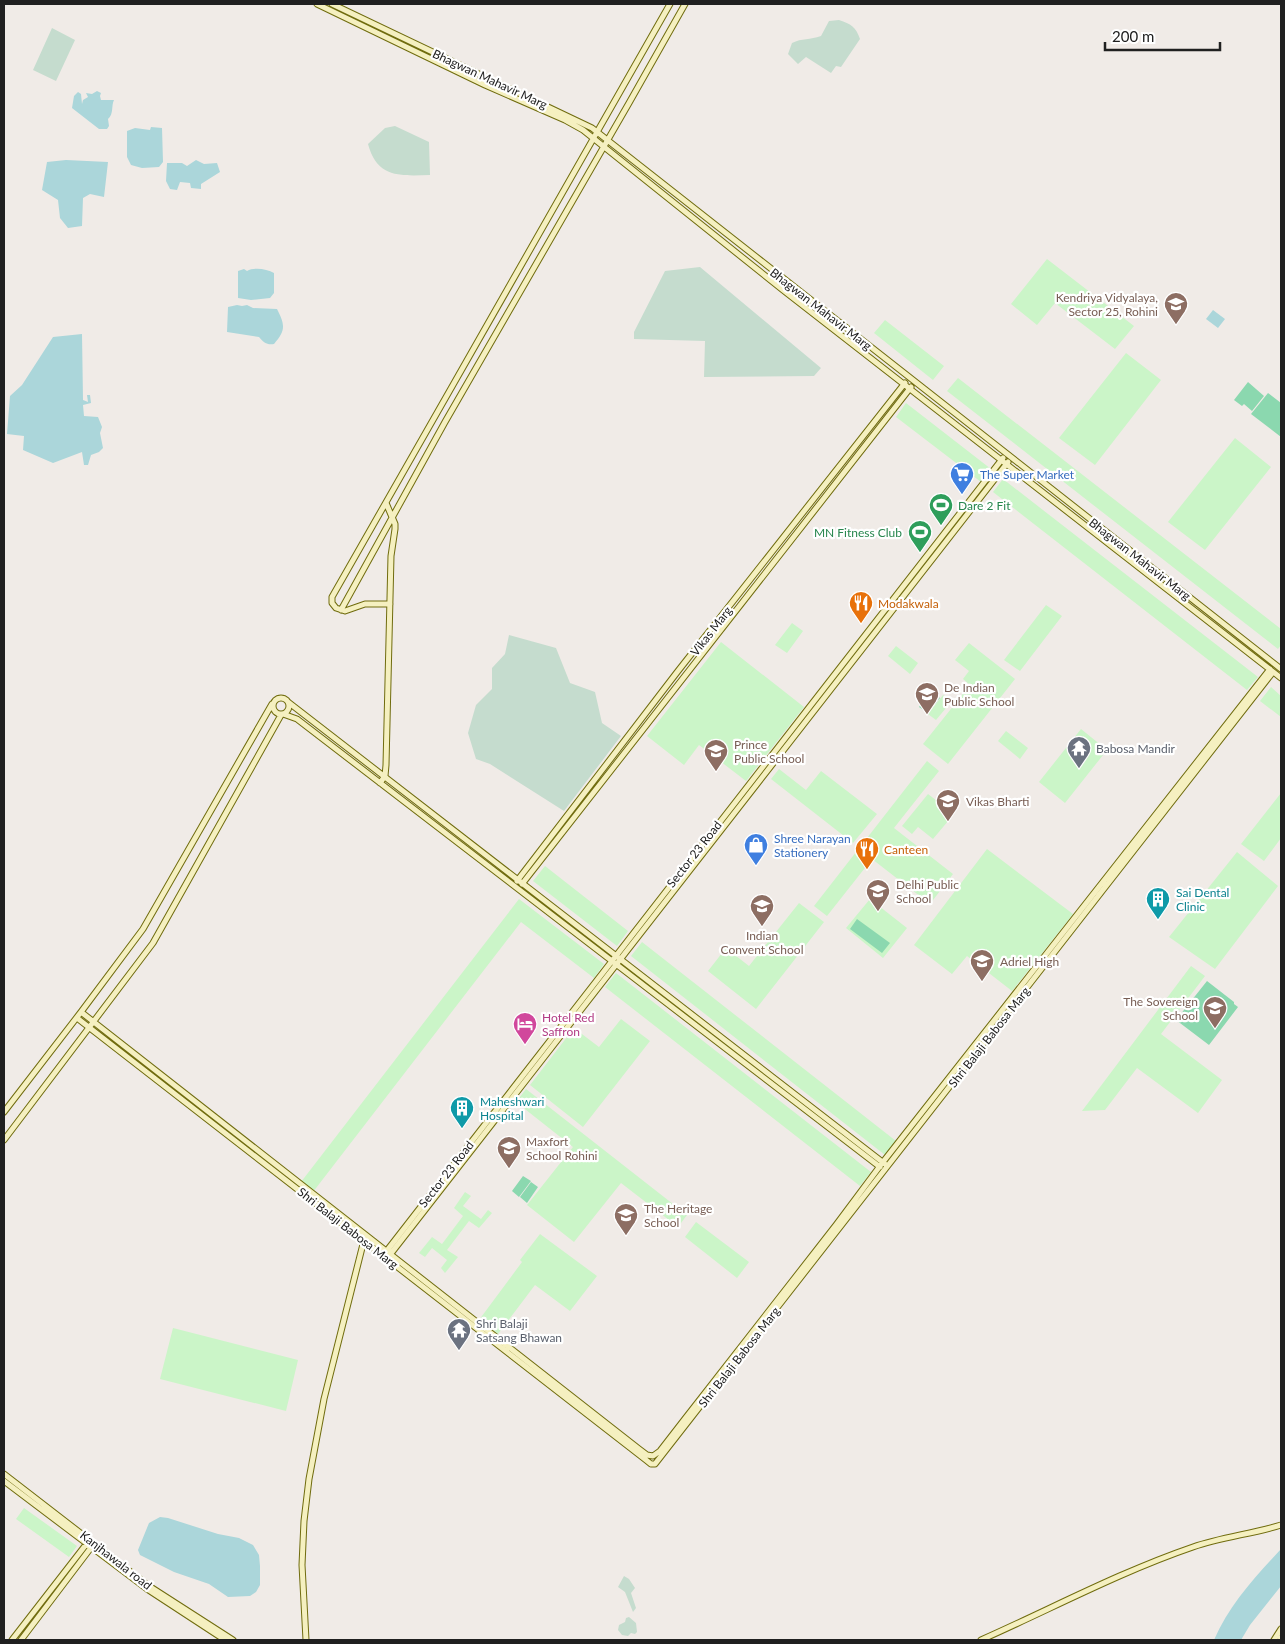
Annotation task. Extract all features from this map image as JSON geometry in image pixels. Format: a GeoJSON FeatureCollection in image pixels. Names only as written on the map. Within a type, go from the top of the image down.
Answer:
{"type":"FeatureCollection","features":[{"type":"Feature","properties":{"kind":"street","name":"Bhagwan Mahavir Marg"},"geometry":{"type":"LineString","coordinates":[[317,4],[485,85],[565,120],[594,139],[1281,678]]}},
{"type":"Feature","properties":{"kind":"street","name":"Bhagwan Mahavir Marg"},"geometry":{"type":"LineString","coordinates":[[332,4],[587,125],[1280,668]]}},
{"type":"Feature","properties":{"kind":"street"},"geometry":{"type":"LineString","coordinates":[[390,604],[365,604],[347,611],[341,610],[332,603],[332,597],[670,4]]}},
{"type":"Feature","properties":{"kind":"street"},"geometry":{"type":"LineString","coordinates":[[341,610],[453,409],[685,4]]}},
{"type":"Feature","properties":{"kind":"street","name":"Vikas Marg"},"geometry":{"type":"LineString","coordinates":[[516,887],[678,671],[909,378]]}},
{"type":"Feature","properties":{"kind":"street","name":"Vikas Marg"},"geometry":{"type":"LineString","coordinates":[[520,881],[914,382]]}},
{"type":"Feature","properties":{"kind":"street"},"geometry":{"type":"LineString","coordinates":[[443,404],[453,409]]}},
{"type":"Feature","properties":{"kind":"street","name":"Sector 23 Road"},"geometry":{"type":"LineString","coordinates":[[387,1255],[1009,456]]}},
{"type":"Feature","properties":{"kind":"street"},"geometry":{"type":"LineString","coordinates":[[380,783],[386,776],[391,556],[395,529],[386,503]]}},
{"type":"Feature","properties":{"kind":"street"},"geometry":{"type":"LineString","coordinates":[[1178,598],[1182,592]]}},
{"type":"Feature","properties":{"kind":"street","name":"Shri Balaji Babosa Marg"},"geometry":{"type":"LineString","coordinates":[[77,1018],[364,1242],[387,1255],[639,1449],[647,1455],[653,1456],[660,1451],[836,1225],[881,1164],[1272,670]]}},
{"type":"Feature","properties":{"kind":"street"},"geometry":{"type":"LineString","coordinates":[[4,1112],[143,929],[272,704],[276,699],[284,697],[886,1168]]}},
{"type":"Feature","properties":{"kind":"street"},"geometry":{"type":"LineString","coordinates":[[4,1140],[153,943],[282,714],[289,708],[288,702]]}},
{"type":"Feature","properties":{"kind":"street"},"geometry":{"type":"LineString","coordinates":[[272,704],[273,710],[294,718],[881,1164]]}},
{"type":"Feature","properties":{"kind":"street"},"geometry":{"type":"LineString","coordinates":[[294,718],[299,710]]}},
{"type":"Feature","properties":{"kind":"street","name":"Shri Balaji Babosa Marg"},"geometry":{"type":"LineString","coordinates":[[81,1012],[365,1234],[387,1255],[651,1464],[655,1464],[1214,743]]}},
{"type":"Feature","properties":{"kind":"street"},"geometry":{"type":"LineString","coordinates":[[306,1640],[302,1565],[304,1521],[309,1480],[324,1400],[365,1234]]}},
{"type":"Feature","properties":{"kind":"street","name":"Kanjhawala road"},"geometry":{"type":"LineString","coordinates":[[4,1474],[147,1589],[225,1640]]}},
{"type":"Feature","properties":{"kind":"street","name":"Kanjhawala road"},"geometry":{"type":"LineString","coordinates":[[4,1481],[149,1586],[233,1640]]}},
{"type":"Feature","properties":{"kind":"street"},"geometry":{"type":"LineString","coordinates":[[981,1640],[1099,1586],[1180,1552],[1207,1543],[1281,1525]]}},
{"type":"Feature","properties":{"kind":"street"},"geometry":{"type":"LineString","coordinates":[[12,1640],[90,1543]]}},
{"type":"Feature","properties":{"kind":"street"},"geometry":{"type":"LineString","coordinates":[[20,1640],[90,1543]]}},
{"type":"Feature","properties":{"kind":"street"},"geometry":{"type":"LineString","coordinates":[[1274,1640],[1281,1629]]}},
{"type":"Feature","properties":{"kind":"green space"},"geometry":{"type":"Polygon","coordinates":[[[839,20],[852,26],[860,39],[841,67],[836,66],[831,73],[806,57],[798,64],[788,54],[792,43],[821,36],[829,21],[839,20]]]}},
{"type":"Feature","properties":{"kind":"green space"},"geometry":{"type":"Polygon","coordinates":[[[52,28],[75,40],[56,81],[33,70],[52,28]]]}},
{"type":"Feature","properties":{"kind":"green space"},"geometry":{"type":"Polygon","coordinates":[[[395,126],[429,142],[430,175],[400,175],[391,173],[377,163],[368,144],[385,128],[395,126]]]}},
{"type":"Feature","properties":{"kind":"green space"},"geometry":{"type":"Polygon","coordinates":[[[1047,259],[1134,326],[1115,349],[1055,303],[1037,325],[1011,304],[1047,259]]]}},
{"type":"Feature","properties":{"kind":"green space"},"geometry":{"type":"Polygon","coordinates":[[[700,267],[821,368],[814,376],[704,377],[705,341],[634,339],[634,332],[665,271],[700,267]]]}},
{"type":"Feature","properties":{"kind":"green space"},"geometry":{"type":"Polygon","coordinates":[[[885,320],[944,366],[933,380],[874,333],[885,320]]]}},
{"type":"Feature","properties":{"kind":"green space"},"geometry":{"type":"Polygon","coordinates":[[[1126,353],[1161,380],[1095,465],[1059,438],[1126,353]]]}},
{"type":"Feature","properties":{"kind":"green space"},"geometry":{"type":"Polygon","coordinates":[[[958,378],[1281,629],[1281,645],[1278,649],[947,391],[958,378]]]}},
{"type":"Feature","properties":{"kind":"green space"},"geometry":{"type":"Polygon","coordinates":[[[1248,382],[1264,396],[1252,411],[1244,404],[1242,406],[1234,400],[1248,382]]]}},
{"type":"Feature","properties":{"kind":"green space"},"geometry":{"type":"Polygon","coordinates":[[[1268,393],[1281,403],[1281,437],[1251,414],[1268,393]]]}},
{"type":"Feature","properties":{"kind":"green space"},"geometry":{"type":"Polygon","coordinates":[[[906,403],[991,469],[981,482],[896,417],[906,403]]]}},
{"type":"Feature","properties":{"kind":"green space"},"geometry":{"type":"Polygon","coordinates":[[[1235,438],[1271,467],[1205,550],[1168,522],[1235,438]]]}},
{"type":"Feature","properties":{"kind":"green space"},"geometry":{"type":"Polygon","coordinates":[[[1003,479],[1258,677],[1247,690],[993,492],[1003,479]]]}},
{"type":"Feature","properties":{"kind":"green space"},"geometry":{"type":"Polygon","coordinates":[[[1046,605],[1062,616],[1020,671],[1004,660],[1046,605]]]}},
{"type":"Feature","properties":{"kind":"green space"},"geometry":{"type":"Polygon","coordinates":[[[792,623],[803,631],[787,653],[775,645],[792,623]]]}},
{"type":"Feature","properties":{"kind":"green space"},"geometry":{"type":"Polygon","coordinates":[[[509,635],[556,648],[570,683],[595,692],[602,723],[621,736],[564,811],[490,764],[476,759],[468,733],[476,705],[492,689],[492,668],[505,654],[509,635]]]}},
{"type":"Feature","properties":{"kind":"green space"},"geometry":{"type":"Polygon","coordinates":[[[721,642],[804,707],[746,781],[699,745],[684,765],[647,736],[721,642]]]}},
{"type":"Feature","properties":{"kind":"green space"},"geometry":{"type":"Polygon","coordinates":[[[969,643],[1015,679],[948,764],[923,744],[970,685],[963,679],[969,671],[955,660],[969,643]]]}},
{"type":"Feature","properties":{"kind":"green space"},"geometry":{"type":"Polygon","coordinates":[[[896,646],[918,663],[910,674],[888,656],[896,646]]]}},
{"type":"Feature","properties":{"kind":"green space"},"geometry":{"type":"Polygon","coordinates":[[[1271,687],[1281,696],[1281,717],[1260,701],[1271,687]]]}},
{"type":"Feature","properties":{"kind":"green space"},"geometry":{"type":"Polygon","coordinates":[[[931,691],[940,698],[928,713],[919,707],[931,691]]]}},
{"type":"Feature","properties":{"kind":"green space"},"geometry":{"type":"Polygon","coordinates":[[[943,695],[951,702],[936,720],[928,714],[943,695]]]}},
{"type":"Feature","properties":{"kind":"green space"},"geometry":{"type":"Polygon","coordinates":[[[1081,729],[1107,750],[1065,803],[1039,782],[1081,729]]]}},
{"type":"Feature","properties":{"kind":"green space"},"geometry":{"type":"Polygon","coordinates":[[[1006,731],[1028,748],[1020,759],[998,741],[1006,731]]]}},
{"type":"Feature","properties":{"kind":"green space"},"geometry":{"type":"Polygon","coordinates":[[[927,761],[939,771],[894,828],[953,874],[930,904],[872,859],[827,916],[814,906],[927,761]]]}},
{"type":"Feature","properties":{"kind":"green space"},"geometry":{"type":"Polygon","coordinates":[[[779,769],[806,790],[821,771],[877,814],[853,843],[771,779],[779,769]]]}},
{"type":"Feature","properties":{"kind":"green space"},"geometry":{"type":"Polygon","coordinates":[[[1281,793],[1281,838],[1264,861],[1241,844],[1281,793]]]}},
{"type":"Feature","properties":{"kind":"green space"},"geometry":{"type":"Polygon","coordinates":[[[928,794],[954,814],[933,839],[918,827],[912,834],[902,826],[928,794]]]}},
{"type":"Feature","properties":{"kind":"green space"},"geometry":{"type":"Polygon","coordinates":[[[987,849],[1073,914],[1012,991],[967,956],[952,974],[914,945],[987,849]]]}},
{"type":"Feature","properties":{"kind":"green space"},"geometry":{"type":"Polygon","coordinates":[[[1237,852],[1278,886],[1215,969],[1169,937],[1237,852]]]}},
{"type":"Feature","properties":{"kind":"green space"},"geometry":{"type":"Polygon","coordinates":[[[545,866],[628,931],[617,946],[533,881],[545,866]]]}},
{"type":"Feature","properties":{"kind":"green space"},"geometry":{"type":"Polygon","coordinates":[[[519,899],[604,964],[594,978],[521,922],[313,1192],[301,1182],[519,899]]]}},
{"type":"Feature","properties":{"kind":"green space"},"geometry":{"type":"Polygon","coordinates":[[[870,899],[907,928],[883,958],[846,928],[870,899]]]}},
{"type":"Feature","properties":{"kind":"green space"},"geometry":{"type":"Polygon","coordinates":[[[799,903],[824,922],[756,1009],[708,971],[726,948],[749,966],[799,903]]]}},
{"type":"Feature","properties":{"kind":"green space"},"geometry":{"type":"Polygon","coordinates":[[[857,919],[890,943],[882,953],[850,929],[857,919]]]}},
{"type":"Feature","properties":{"kind":"green space"},"geometry":{"type":"Polygon","coordinates":[[[642,942],[896,1141],[885,1155],[631,956],[642,942]]]}},
{"type":"Feature","properties":{"kind":"green space"},"geometry":{"type":"Polygon","coordinates":[[[1191,966],[1205,976],[1161,1034],[1222,1080],[1198,1113],[1137,1068],[1105,1110],[1082,1111],[1191,966]]]}},
{"type":"Feature","properties":{"kind":"green space"},"geometry":{"type":"Polygon","coordinates":[[[616,973],[871,1172],[860,1186],[605,987],[616,973]]]}},
{"type":"Feature","properties":{"kind":"green space"},"geometry":{"type":"Polygon","coordinates":[[[1207,981],[1238,1007],[1209,1045],[1176,1020],[1207,981]]]}},
{"type":"Feature","properties":{"kind":"green space"},"geometry":{"type":"Polygon","coordinates":[[[621,1019],[650,1041],[583,1127],[530,1085],[574,1028],[599,1047],[621,1019]]]}},
{"type":"Feature","properties":{"kind":"green space"},"geometry":{"type":"Polygon","coordinates":[[[526,1089],[687,1215],[678,1227],[621,1183],[574,1242],[527,1205],[573,1147],[516,1102],[526,1089]]]}},
{"type":"Feature","properties":{"kind":"green space"},"geometry":{"type":"Polygon","coordinates":[[[523,1176],[531,1181],[519,1197],[512,1191],[523,1176]]]}},
{"type":"Feature","properties":{"kind":"green space"},"geometry":{"type":"Polygon","coordinates":[[[531,1182],[538,1187],[527,1203],[520,1197],[531,1182]]]}},
{"type":"Feature","properties":{"kind":"green space"},"geometry":{"type":"Polygon","coordinates":[[[465,1192],[471,1196],[463,1206],[481,1219],[488,1210],[492,1213],[479,1228],[469,1221],[447,1250],[458,1257],[445,1273],[441,1268],[447,1260],[432,1248],[425,1257],[419,1253],[432,1237],[442,1244],[463,1216],[454,1208],[465,1192]]]}},
{"type":"Feature","properties":{"kind":"green space"},"geometry":{"type":"Polygon","coordinates":[[[696,1222],[749,1262],[737,1278],[685,1237],[696,1222]]]}},
{"type":"Feature","properties":{"kind":"green space"},"geometry":{"type":"Polygon","coordinates":[[[540,1234],[597,1276],[570,1311],[535,1285],[498,1334],[479,1320],[522,1262],[520,1260],[540,1234]]]}},
{"type":"Feature","properties":{"kind":"green space"},"geometry":{"type":"Polygon","coordinates":[[[173,1328],[298,1360],[286,1411],[160,1379],[173,1328]]]}},
{"type":"Feature","properties":{"kind":"green space"},"geometry":{"type":"Polygon","coordinates":[[[24,1508],[77,1546],[69,1557],[16,1519],[24,1508]]]}},
{"type":"Feature","properties":{"kind":"green space"},"geometry":{"type":"Polygon","coordinates":[[[624,1576],[629,1579],[635,1588],[631,1593],[636,1608],[633,1612],[625,1592],[618,1587],[624,1576]]]}},
{"type":"Feature","properties":{"kind":"green space"},"geometry":{"type":"Polygon","coordinates":[[[629,1617],[636,1623],[637,1632],[635,1634],[631,1633],[628,1636],[622,1635],[618,1630],[619,1625],[629,1617]]]}},
{"type":"Feature","properties":{"kind":"water"},"geometry":{"type":"Polygon","coordinates":[[[97,91],[101,93],[101,100],[114,100],[107,129],[99,129],[72,108],[74,96],[78,92],[81,94],[82,104],[83,100],[88,97],[86,93],[92,94],[97,91]]]}},
{"type":"Feature","properties":{"kind":"water"},"geometry":{"type":"Polygon","coordinates":[[[151,127],[162,128],[163,162],[159,167],[142,168],[131,165],[127,157],[127,131],[135,128],[150,130],[151,127]]]}},
{"type":"Feature","properties":{"kind":"water"},"geometry":{"type":"Polygon","coordinates":[[[66,160],[108,162],[104,197],[90,194],[83,198],[82,226],[68,228],[60,218],[58,200],[42,190],[47,162],[66,160]]]}},
{"type":"Feature","properties":{"kind":"water"},"geometry":{"type":"Polygon","coordinates":[[[196,160],[204,164],[217,163],[220,172],[201,184],[201,189],[191,188],[190,183],[180,182],[177,190],[170,189],[166,181],[167,163],[182,163],[187,166],[196,160]]]}},
{"type":"Feature","properties":{"kind":"water"},"geometry":{"type":"Polygon","coordinates":[[[244,269],[247,271],[253,269],[268,270],[274,273],[274,293],[270,298],[251,300],[238,298],[238,271],[244,269]]]}},
{"type":"Feature","properties":{"kind":"water"},"geometry":{"type":"Polygon","coordinates":[[[237,305],[277,309],[282,319],[283,327],[281,335],[274,344],[266,343],[259,337],[227,332],[228,307],[237,305]]]}},
{"type":"Feature","properties":{"kind":"water"},"geometry":{"type":"Polygon","coordinates":[[[1213,310],[1225,319],[1218,328],[1206,319],[1213,310]]]}},
{"type":"Feature","properties":{"kind":"water"},"geometry":{"type":"Polygon","coordinates":[[[82,334],[83,400],[88,402],[87,395],[90,395],[91,403],[83,405],[84,416],[98,417],[102,427],[100,433],[103,448],[91,455],[88,465],[84,465],[82,452],[53,463],[23,450],[24,436],[7,434],[10,396],[22,385],[53,337],[82,334]]]}},
{"type":"Feature","properties":{"kind":"water"},"geometry":{"type":"Polygon","coordinates":[[[160,1517],[218,1534],[239,1538],[253,1545],[259,1555],[260,1566],[260,1585],[256,1592],[250,1596],[228,1597],[209,1584],[174,1572],[140,1555],[138,1550],[149,1523],[160,1517]]]}},
{"type":"Feature","properties":{"kind":"water"},"geometry":{"type":"Polygon","coordinates":[[[1281,1549],[1281,1586],[1250,1625],[1241,1640],[1214,1640],[1235,1603],[1281,1549]]]}},
{"type":"Feature","properties":{"kind":"place","name":"Kendriya Vidyalaya, Sector 25, Rohini"},"geometry":{"type":"Point","coordinates":[1176,325]}},
{"type":"Feature","properties":{"kind":"place","name":"The Super Market"},"geometry":{"type":"Point","coordinates":[962,495]}},
{"type":"Feature","properties":{"kind":"place","name":"Dare 2 Fit"},"geometry":{"type":"Point","coordinates":[941,526]}},
{"type":"Feature","properties":{"kind":"place","name":"MN Fitness Club"},"geometry":{"type":"Point","coordinates":[920,553]}},
{"type":"Feature","properties":{"kind":"place","name":"Modakwala"},"geometry":{"type":"Point","coordinates":[861,624]}},
{"type":"Feature","properties":{"kind":"place","name":"De Indian Public School"},"geometry":{"type":"Point","coordinates":[927,715]}},
{"type":"Feature","properties":{"kind":"place","name":"Babosa Mandir"},"geometry":{"type":"Point","coordinates":[1079,769]}},
{"type":"Feature","properties":{"kind":"place","name":"Prince Public School"},"geometry":{"type":"Point","coordinates":[716,772]}},
{"type":"Feature","properties":{"kind":"place","name":"Vikas Bharti"},"geometry":{"type":"Point","coordinates":[948,822]}},
{"type":"Feature","properties":{"kind":"place","name":"Shree Narayan Stationery"},"geometry":{"type":"Point","coordinates":[756,866]}},
{"type":"Feature","properties":{"kind":"place","name":"Canteen"},"geometry":{"type":"Point","coordinates":[867,870]}},
{"type":"Feature","properties":{"kind":"place","name":"Delhi Public School"},"geometry":{"type":"Point","coordinates":[878,912]}},
{"type":"Feature","properties":{"kind":"place","name":"Sai Dental Clinic"},"geometry":{"type":"Point","coordinates":[1158,920]}},
{"type":"Feature","properties":{"kind":"place","name":"Indian Convent School"},"geometry":{"type":"Point","coordinates":[762,927]}},
{"type":"Feature","properties":{"kind":"place","name":"Adriel High"},"geometry":{"type":"Point","coordinates":[982,982]}},
{"type":"Feature","properties":{"kind":"place","name":"The Sovereign School"},"geometry":{"type":"Point","coordinates":[1215,1029]}},
{"type":"Feature","properties":{"kind":"place","name":"Hotel Red Saffron"},"geometry":{"type":"Point","coordinates":[525,1045]}},
{"type":"Feature","properties":{"kind":"place","name":"Maheshwari Hospital"},"geometry":{"type":"Point","coordinates":[462,1129]}},
{"type":"Feature","properties":{"kind":"place","name":"Maxfort School Rohini"},"geometry":{"type":"Point","coordinates":[509,1169]}},
{"type":"Feature","properties":{"kind":"place","name":"The Heritage School"},"geometry":{"type":"Point","coordinates":[626,1236]}},
{"type":"Feature","properties":{"kind":"place","name":"Shri Balaji Satsang Bhawan"},"geometry":{"type":"Point","coordinates":[459,1351]}}]}
